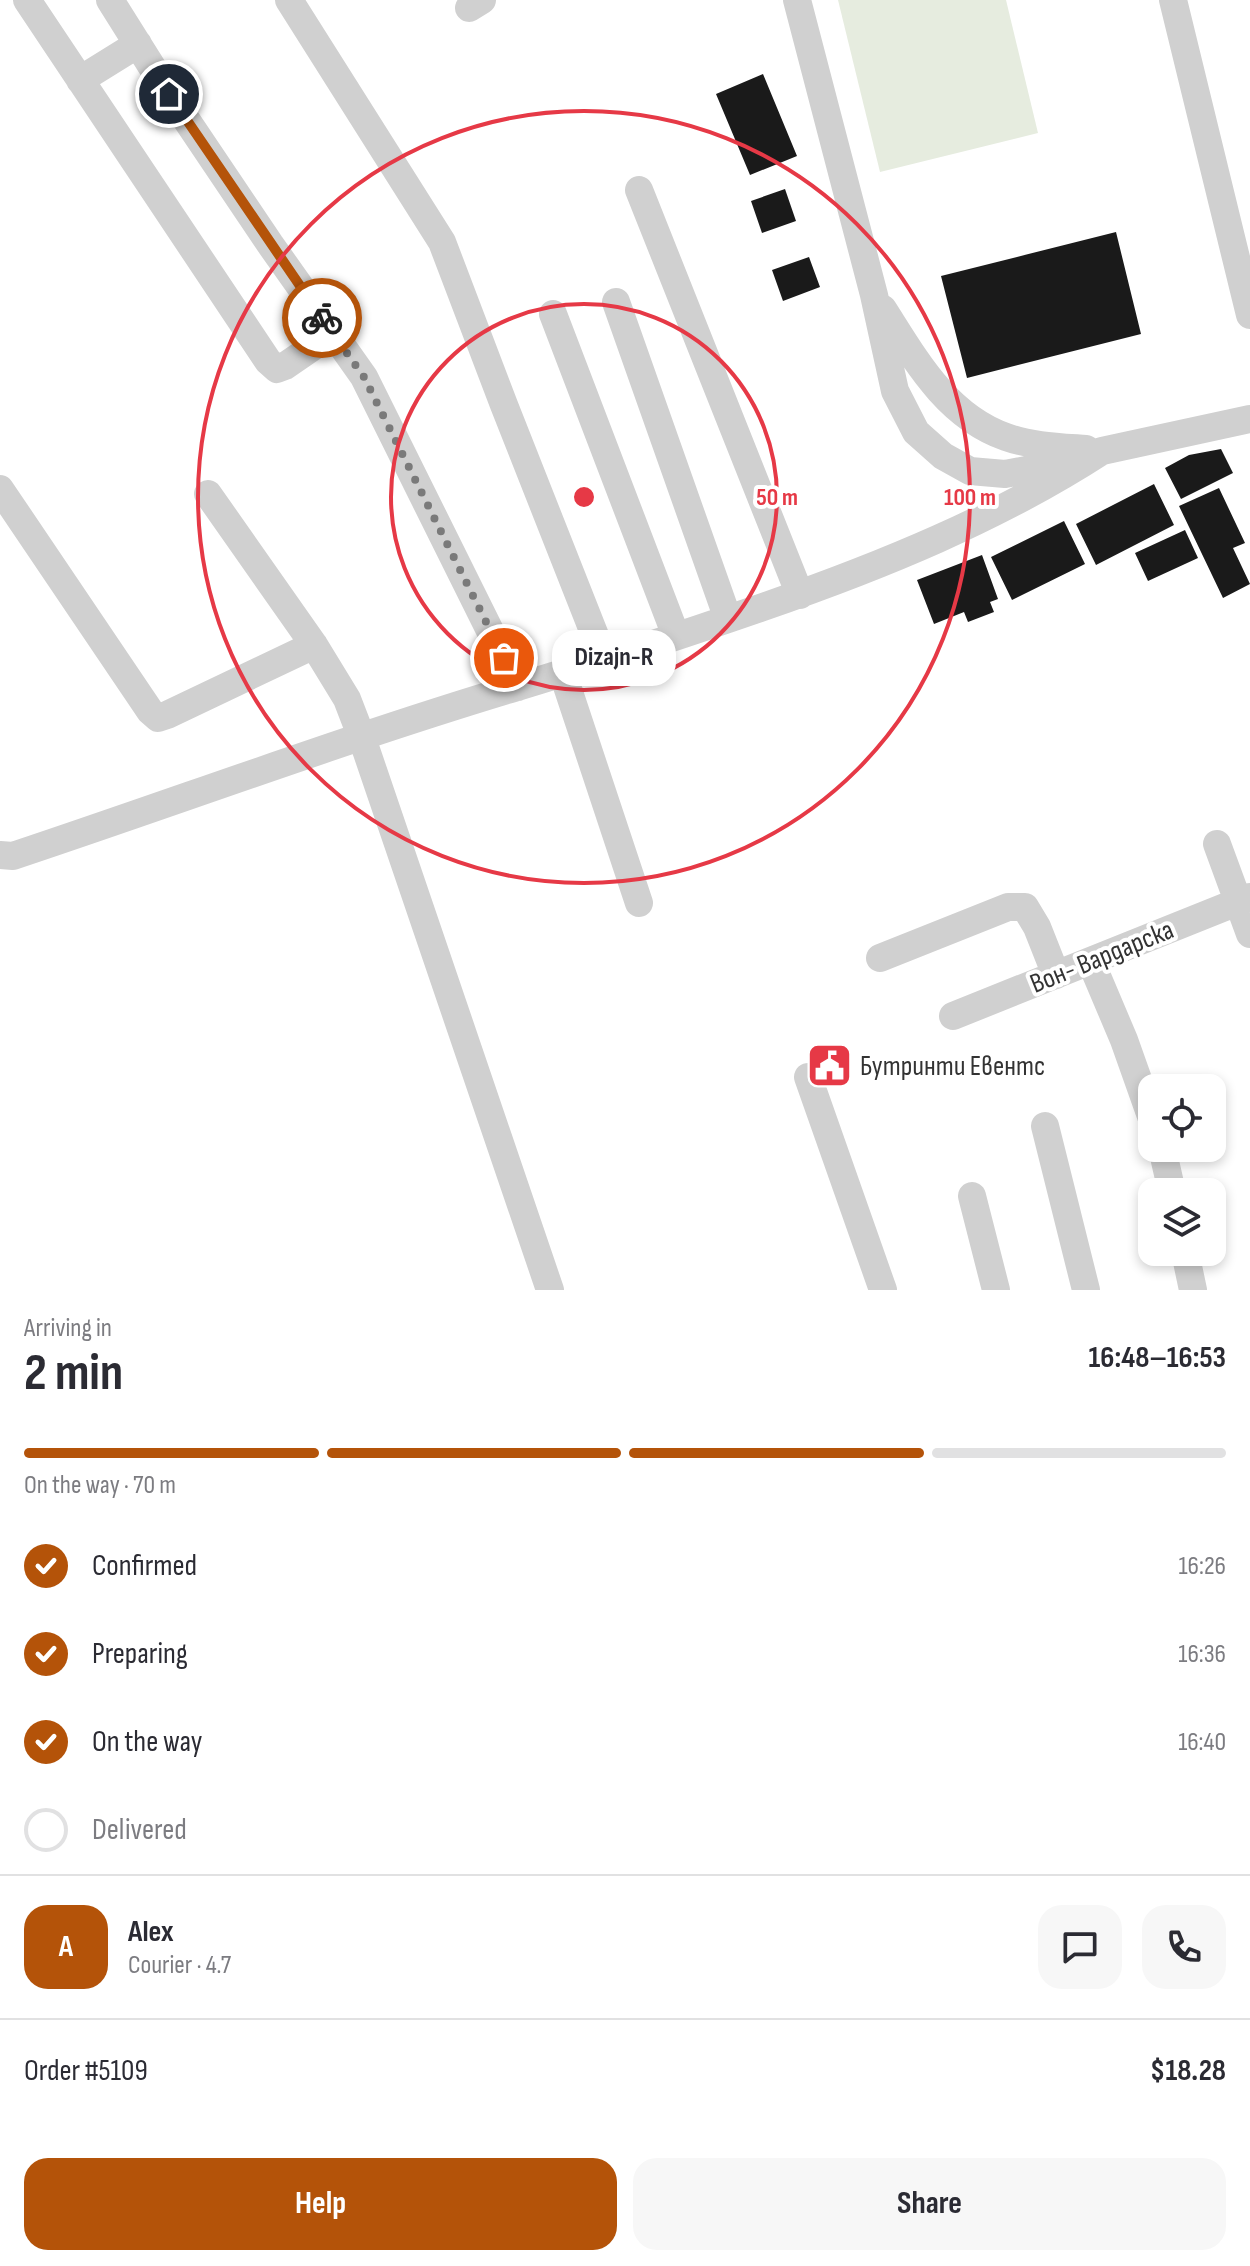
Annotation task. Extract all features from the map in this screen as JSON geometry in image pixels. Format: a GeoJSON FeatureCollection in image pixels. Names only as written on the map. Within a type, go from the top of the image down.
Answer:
{"type":"FeatureCollection","features":[{"type":"Feature","properties":{"kind":"street"},"geometry":{"type":"LineString","coordinates":[[27,0],[268,361],[277,369],[285,366],[333,333]]}},
{"type":"Feature","properties":{"kind":"street"},"geometry":{"type":"LineString","coordinates":[[110,0],[270,244],[364,377],[518,687]]}},
{"type":"Feature","properties":{"kind":"street"},"geometry":{"type":"LineString","coordinates":[[289,0],[442,242],[605,661]]}},
{"type":"Feature","properties":{"kind":"street"},"geometry":{"type":"LineString","coordinates":[[797,0],[874,295],[895,391],[916,432],[943,456],[970,471],[1005,474],[1250,419]]}},
{"type":"Feature","properties":{"kind":"street"},"geometry":{"type":"LineString","coordinates":[[1173,0],[1250,315]]}},
{"type":"Feature","properties":{"kind":"street"},"geometry":{"type":"LineString","coordinates":[[80,80],[138,44]]}},
{"type":"Feature","properties":{"kind":"street"},"geometry":{"type":"LineString","coordinates":[[639,190],[800,595]]}},
{"type":"Feature","properties":{"kind":"street"},"geometry":{"type":"LineString","coordinates":[[874,295],[924,373],[951,404],[981,425],[1005,437],[1034,444],[1102,451]]}},
{"type":"Feature","properties":{"kind":"street"},"geometry":{"type":"LineString","coordinates":[[616,302],[728,619]]}},
{"type":"Feature","properties":{"kind":"street"},"geometry":{"type":"LineString","coordinates":[[553,314],[676,636]]}},
{"type":"Feature","properties":{"kind":"street"},"geometry":{"type":"LineString","coordinates":[[0,855],[13,856],[800,595],[918,549],[1005,508],[1102,451]]}},
{"type":"Feature","properties":{"kind":"street"},"geometry":{"type":"LineString","coordinates":[[0,489],[150,711],[158,718],[314,645]]}},
{"type":"Feature","properties":{"kind":"street"},"geometry":{"type":"LineString","coordinates":[[208,494],[314,645],[347,699],[550,1290]]}},
{"type":"Feature","properties":{"kind":"street"},"geometry":{"type":"LineString","coordinates":[[563,674],[639,903]]}},
{"type":"Feature","properties":{"kind":"street"},"geometry":{"type":"LineString","coordinates":[[1217,844],[1244,899],[1250,934]]}},
{"type":"Feature","properties":{"kind":"street","name":"Вон- Вардарска"},"geometry":{"type":"LineString","coordinates":[[953,1016],[1244,899]]}},
{"type":"Feature","properties":{"kind":"street"},"geometry":{"type":"LineString","coordinates":[[880,958],[1008,907],[1025,907],[1037,927],[1056,975]]}},
{"type":"Feature","properties":{"kind":"street"},"geometry":{"type":"LineString","coordinates":[[1091,962],[1138,1080]]}},
{"type":"Feature","properties":{"kind":"street"},"geometry":{"type":"LineString","coordinates":[[808,1077],[883,1290]]}},
{"type":"Feature","properties":{"kind":"street"},"geometry":{"type":"LineString","coordinates":[[1045,1126],[1086,1290]]}},
{"type":"Feature","properties":{"kind":"street"},"geometry":{"type":"LineString","coordinates":[[972,1196],[996,1290]]}},
{"type":"Feature","properties":{"kind":"street"},"geometry":{"type":"LineString","coordinates":[[1188,1266],[1193,1290]]}},
{"type":"Feature","properties":{"kind":"shaded area"},"geometry":{"type":"Polygon","coordinates":[[[838,0],[1006,0],[1038,133],[880,172],[838,0]]]}},
{"type":"Feature","properties":{"kind":"building"},"geometry":{"type":"Polygon","coordinates":[[[763,74],[797,156],[750,175],[716,94],[763,74]]]}},
{"type":"Feature","properties":{"kind":"building"},"geometry":{"type":"Polygon","coordinates":[[[785,189],[796,221],[762,233],[751,201],[785,189]]]}},
{"type":"Feature","properties":{"kind":"building"},"geometry":{"type":"Polygon","coordinates":[[[1116,232],[1141,334],[967,378],[941,276],[1116,232]]]}},
{"type":"Feature","properties":{"kind":"building"},"geometry":{"type":"Polygon","coordinates":[[[809,257],[820,287],[783,301],[772,270],[809,257]]]}},
{"type":"Feature","properties":{"kind":"building"},"geometry":{"type":"Polygon","coordinates":[[[1221,449],[1233,473],[1181,499],[1165,468],[1189,455],[1221,449]]]}},
{"type":"Feature","properties":{"kind":"building"},"geometry":{"type":"Polygon","coordinates":[[[1154,484],[1174,525],[1096,565],[1076,524],[1154,484]]]}},
{"type":"Feature","properties":{"kind":"building"},"geometry":{"type":"Polygon","coordinates":[[[1219,488],[1245,543],[1233,548],[1250,584],[1223,598],[1179,506],[1219,488]]]}},
{"type":"Feature","properties":{"kind":"building"},"geometry":{"type":"Polygon","coordinates":[[[1064,521],[1085,564],[1012,600],[991,557],[1064,521]]]}},
{"type":"Feature","properties":{"kind":"building"},"geometry":{"type":"Polygon","coordinates":[[[1185,530],[1198,558],[1148,581],[1135,553],[1185,530]]]}},
{"type":"Feature","properties":{"kind":"building"},"geometry":{"type":"Polygon","coordinates":[[[982,555],[998,599],[990,602],[994,612],[968,622],[964,612],[934,624],[917,580],[982,555]]]}},
{"type":"Feature","properties":{"kind":"way so far"},"geometry":{"type":"LineString","coordinates":[[322,318],[364,377],[504,658]]}},
{"type":"Feature","properties":{"kind":"place","name":"Dizajn-R"},"geometry":{"type":"Point","coordinates":[504,658]}},
{"type":"Feature","properties":{"kind":"place","name":"Бутринти Евентс"},"geometry":{"type":"Point","coordinates":[829,1066]}},
{"type":"Feature","properties":{"kind":"route"},"geometry":{"type":"LineString","coordinates":[[169,94],[322,318]]}}]}
